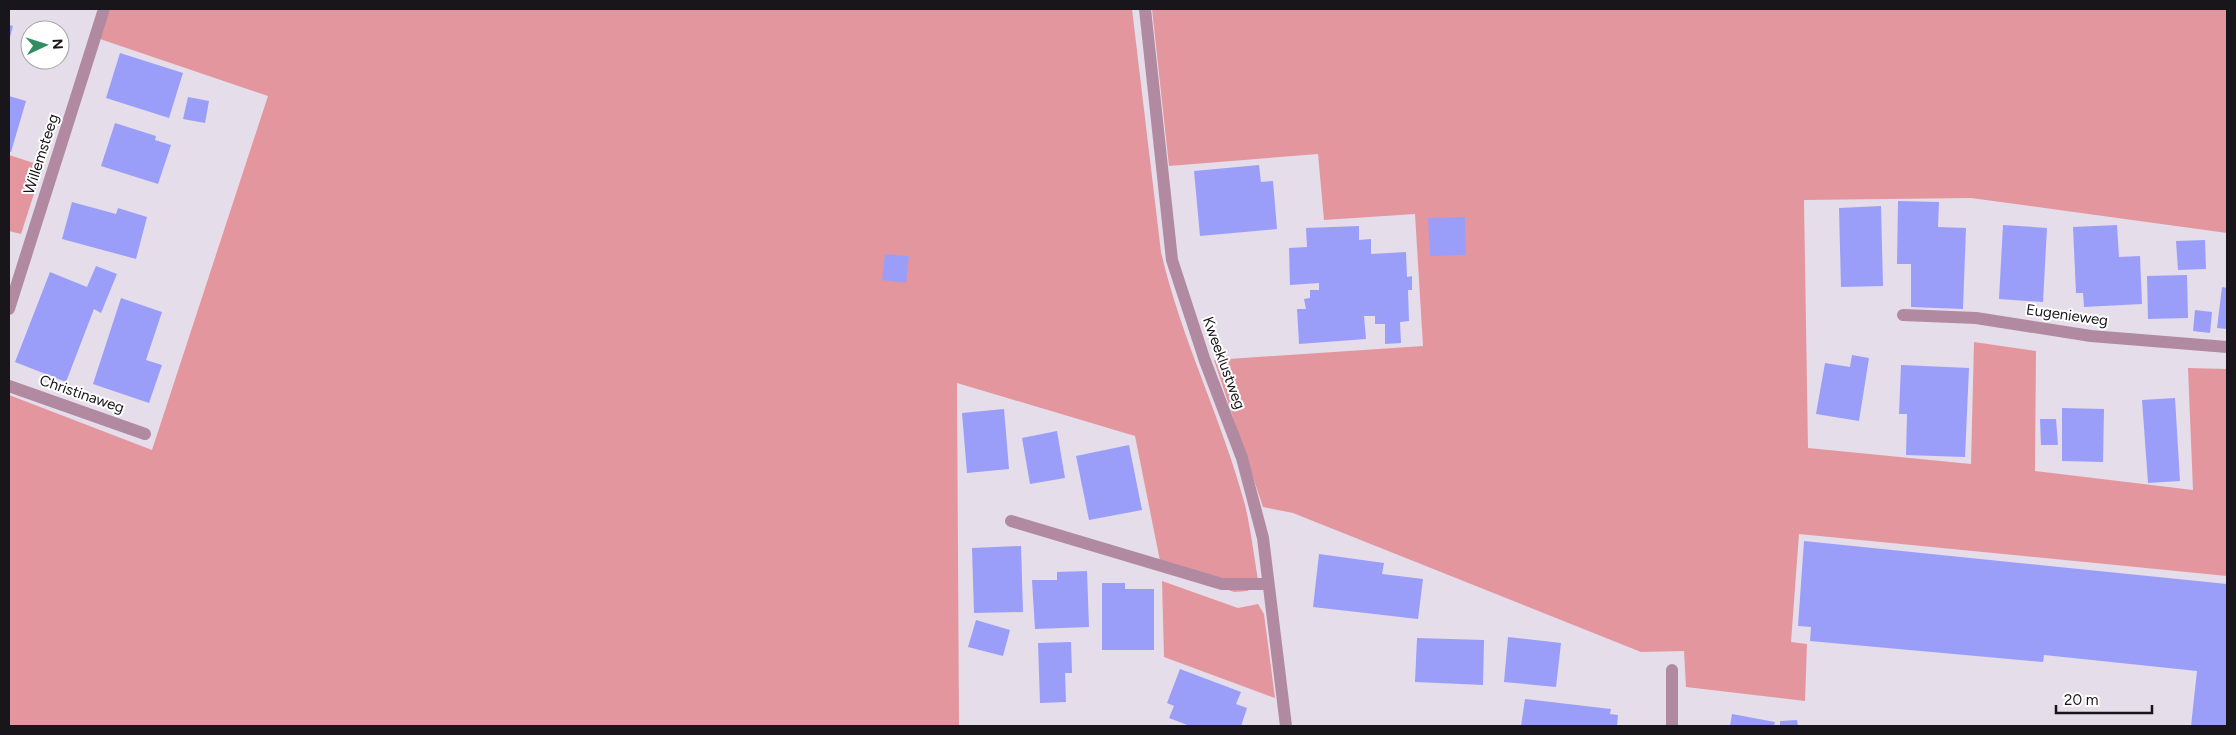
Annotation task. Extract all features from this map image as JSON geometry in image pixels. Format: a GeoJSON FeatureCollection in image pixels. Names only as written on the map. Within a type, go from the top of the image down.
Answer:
{"type":"FeatureCollection","features":[{"type":"Feature","properties":{"kind":"street","name":"Willemsteeg"},"geometry":{"type":"LineString","coordinates":[[9,309],[104,9]]}},
{"type":"Feature","properties":{"kind":"street","name":"Kweeklustweg"},"geometry":{"type":"LineString","coordinates":[[1145,9],[1172,260],[1205,361],[1242,458],[1263,538],[1278,648],[1286,726]]}},
{"type":"Feature","properties":{"kind":"street","name":"Eugenieweg"},"geometry":{"type":"LineString","coordinates":[[1902,315],[1976,318],[2091,336],[2227,346]]}},
{"type":"Feature","properties":{"kind":"street","name":"Christinaweg"},"geometry":{"type":"LineString","coordinates":[[9,386],[145,434]]}},
{"type":"Feature","properties":{"kind":"street"},"geometry":{"type":"LineString","coordinates":[[1011,522],[1222,584],[1268,584]]}},
{"type":"Feature","properties":{"kind":"street"},"geometry":{"type":"LineString","coordinates":[[1672,670],[1672,726]]}},
{"type":"Feature","properties":{"kind":"shaded area"},"geometry":{"type":"Polygon","coordinates":[[[110,9],[1132,9],[1161,252],[1179,316],[1236,473],[1251,533],[1258,580],[1257,586],[1247,591],[1234,592],[1161,566],[1135,436],[957,383],[959,726],[9,726],[9,395],[152,450],[268,96],[100,39],[110,9]]]}},
{"type":"Feature","properties":{"kind":"shaded area"},"geometry":{"type":"Polygon","coordinates":[[[1152,9],[2227,9],[2227,233],[1971,198],[1804,200],[1808,448],[1971,464],[1974,342],[2036,351],[2035,471],[2193,490],[2188,368],[2227,369],[2227,576],[1799,534],[1791,642],[1807,644],[1805,701],[1686,687],[1684,651],[1641,652],[1293,513],[1263,507],[1214,360],[1423,346],[1415,214],[1324,220],[1318,154],[1169,166],[1152,9]]]}},
{"type":"Feature","properties":{"kind":"shaded area"},"geometry":{"type":"Polygon","coordinates":[[[9,155],[43,166],[21,234],[9,231],[9,155]]]}},
{"type":"Feature","properties":{"kind":"shaded area"},"geometry":{"type":"Polygon","coordinates":[[[1162,581],[1238,608],[1258,604],[1264,614],[1275,698],[1164,657],[1162,581]]]}},
{"type":"Feature","properties":{"kind":"building"},"geometry":{"type":"Polygon","coordinates":[[[9,25],[13,26],[9,41],[9,25]]]}},
{"type":"Feature","properties":{"kind":"building"},"geometry":{"type":"Polygon","coordinates":[[[120,53],[183,73],[169,118],[106,98],[120,53]]]}},
{"type":"Feature","properties":{"kind":"building"},"geometry":{"type":"Polygon","coordinates":[[[9,96],[26,101],[11,152],[9,152],[9,96]]]}},
{"type":"Feature","properties":{"kind":"building"},"geometry":{"type":"Polygon","coordinates":[[[188,97],[209,101],[205,123],[183,119],[188,97]]]}},
{"type":"Feature","properties":{"kind":"building"},"geometry":{"type":"Polygon","coordinates":[[[115,123],[156,136],[155,140],[171,145],[158,184],[101,166],[115,123]]]}},
{"type":"Feature","properties":{"kind":"building"},"geometry":{"type":"Polygon","coordinates":[[[1259,165],[1261,182],[1273,181],[1277,229],[1200,236],[1194,171],[1259,165]]]}},
{"type":"Feature","properties":{"kind":"building"},"geometry":{"type":"Polygon","coordinates":[[[1898,201],[1939,202],[1938,227],[1966,228],[1963,309],[1911,307],[1911,264],[1897,264],[1898,201]]]}},
{"type":"Feature","properties":{"kind":"building"},"geometry":{"type":"Polygon","coordinates":[[[72,202],[116,214],[118,208],[147,217],[136,259],[62,239],[72,202]]]}},
{"type":"Feature","properties":{"kind":"building"},"geometry":{"type":"Polygon","coordinates":[[[1881,206],[1883,286],[1841,287],[1839,208],[1881,206]]]}},
{"type":"Feature","properties":{"kind":"building"},"geometry":{"type":"Polygon","coordinates":[[[1465,217],[1466,255],[1430,256],[1428,218],[1465,217]]]}},
{"type":"Feature","properties":{"kind":"building"},"geometry":{"type":"Polygon","coordinates":[[[2003,225],[2047,228],[2043,302],[1999,299],[2003,225]]]}},
{"type":"Feature","properties":{"kind":"building"},"geometry":{"type":"Polygon","coordinates":[[[2117,225],[2119,257],[2140,256],[2142,304],[2084,307],[2083,293],[2076,293],[2073,227],[2117,225]]]}},
{"type":"Feature","properties":{"kind":"building"},"geometry":{"type":"Polygon","coordinates":[[[1359,226],[1359,240],[1371,239],[1371,254],[1406,252],[1407,277],[1412,276],[1412,290],[1408,290],[1409,321],[1400,322],[1401,343],[1385,344],[1385,324],[1375,324],[1375,316],[1364,316],[1366,339],[1299,344],[1297,309],[1306,309],[1304,299],[1310,298],[1310,290],[1319,290],[1319,283],[1290,285],[1289,248],[1307,247],[1306,228],[1359,226]]]}},
{"type":"Feature","properties":{"kind":"building"},"geometry":{"type":"Polygon","coordinates":[[[2205,240],[2206,269],[2178,270],[2176,241],[2205,240]]]}},
{"type":"Feature","properties":{"kind":"building"},"geometry":{"type":"Polygon","coordinates":[[[885,254],[909,256],[906,283],[882,280],[885,254]]]}},
{"type":"Feature","properties":{"kind":"building"},"geometry":{"type":"Polygon","coordinates":[[[96,266],[117,274],[101,313],[94,309],[66,382],[15,362],[50,272],[87,287],[96,266]]]}},
{"type":"Feature","properties":{"kind":"building"},"geometry":{"type":"Polygon","coordinates":[[[2187,275],[2188,318],[2148,319],[2147,276],[2187,275]]]}},
{"type":"Feature","properties":{"kind":"building"},"geometry":{"type":"Polygon","coordinates":[[[2222,287],[2227,288],[2227,329],[2217,328],[2222,287]]]}},
{"type":"Feature","properties":{"kind":"building"},"geometry":{"type":"Polygon","coordinates":[[[121,298],[162,312],[146,360],[162,365],[149,403],[93,384],[121,298]]]}},
{"type":"Feature","properties":{"kind":"building"},"geometry":{"type":"Polygon","coordinates":[[[2195,310],[2212,312],[2210,333],[2193,331],[2195,310]]]}},
{"type":"Feature","properties":{"kind":"building"},"geometry":{"type":"Polygon","coordinates":[[[1852,355],[1869,358],[1859,421],[1816,414],[1825,363],[1850,367],[1852,355]]]}},
{"type":"Feature","properties":{"kind":"building"},"geometry":{"type":"Polygon","coordinates":[[[1901,365],[1969,368],[1965,457],[1906,455],[1907,414],[1899,414],[1901,365]]]}},
{"type":"Feature","properties":{"kind":"building"},"geometry":{"type":"Polygon","coordinates":[[[2175,398],[2180,481],[2148,483],[2142,400],[2175,398]]]}},
{"type":"Feature","properties":{"kind":"building"},"geometry":{"type":"Polygon","coordinates":[[[2062,408],[2104,409],[2103,462],[2062,461],[2062,408]]]}},
{"type":"Feature","properties":{"kind":"building"},"geometry":{"type":"Polygon","coordinates":[[[1004,409],[1009,469],[967,473],[962,413],[1004,409]]]}},
{"type":"Feature","properties":{"kind":"building"},"geometry":{"type":"Polygon","coordinates":[[[2040,419],[2056,419],[2058,445],[2041,445],[2040,419]]]}},
{"type":"Feature","properties":{"kind":"building"},"geometry":{"type":"Polygon","coordinates":[[[1057,431],[1065,478],[1030,484],[1022,438],[1057,431]]]}},
{"type":"Feature","properties":{"kind":"building"},"geometry":{"type":"Polygon","coordinates":[[[1129,445],[1142,510],[1089,520],[1076,456],[1129,445]]]}},
{"type":"Feature","properties":{"kind":"building"},"geometry":{"type":"Polygon","coordinates":[[[1804,541],[2227,584],[2227,726],[2191,726],[2197,671],[2044,655],[2043,662],[1810,641],[1811,627],[1798,626],[1804,541]]]}},
{"type":"Feature","properties":{"kind":"building"},"geometry":{"type":"Polygon","coordinates":[[[1021,546],[1023,612],[974,613],[972,548],[1021,546]]]}},
{"type":"Feature","properties":{"kind":"building"},"geometry":{"type":"Polygon","coordinates":[[[1319,554],[1384,563],[1382,574],[1423,579],[1418,619],[1313,607],[1319,554]]]}},
{"type":"Feature","properties":{"kind":"building"},"geometry":{"type":"Polygon","coordinates":[[[1087,571],[1089,627],[1035,629],[1032,580],[1057,580],[1057,572],[1087,571]]]}},
{"type":"Feature","properties":{"kind":"building"},"geometry":{"type":"Polygon","coordinates":[[[1102,583],[1125,583],[1125,589],[1154,589],[1154,650],[1102,650],[1102,583]]]}},
{"type":"Feature","properties":{"kind":"building"},"geometry":{"type":"Polygon","coordinates":[[[976,620],[1010,630],[1003,656],[968,647],[976,620]]]}},
{"type":"Feature","properties":{"kind":"building"},"geometry":{"type":"Polygon","coordinates":[[[1508,637],[1561,643],[1556,687],[1504,682],[1508,637]]]}},
{"type":"Feature","properties":{"kind":"building"},"geometry":{"type":"Polygon","coordinates":[[[1417,638],[1484,640],[1483,685],[1415,682],[1417,638]]]}},
{"type":"Feature","properties":{"kind":"building"},"geometry":{"type":"Polygon","coordinates":[[[1071,642],[1072,673],[1065,673],[1066,702],[1040,703],[1038,643],[1071,642]]]}},
{"type":"Feature","properties":{"kind":"building"},"geometry":{"type":"Polygon","coordinates":[[[1180,669],[1241,692],[1236,704],[1247,708],[1241,726],[1190,726],[1169,718],[1174,706],[1167,703],[1180,669]]]}},
{"type":"Feature","properties":{"kind":"building"},"geometry":{"type":"Polygon","coordinates":[[[1525,699],[1611,709],[1610,714],[1618,715],[1617,726],[1521,726],[1525,699]]]}},
{"type":"Feature","properties":{"kind":"building"},"geometry":{"type":"Polygon","coordinates":[[[1732,714],[1775,722],[1774,726],[1730,726],[1732,714]]]}},
{"type":"Feature","properties":{"kind":"building"},"geometry":{"type":"Polygon","coordinates":[[[1797,720],[1798,726],[1780,726],[1780,721],[1797,720]]]}}]}
